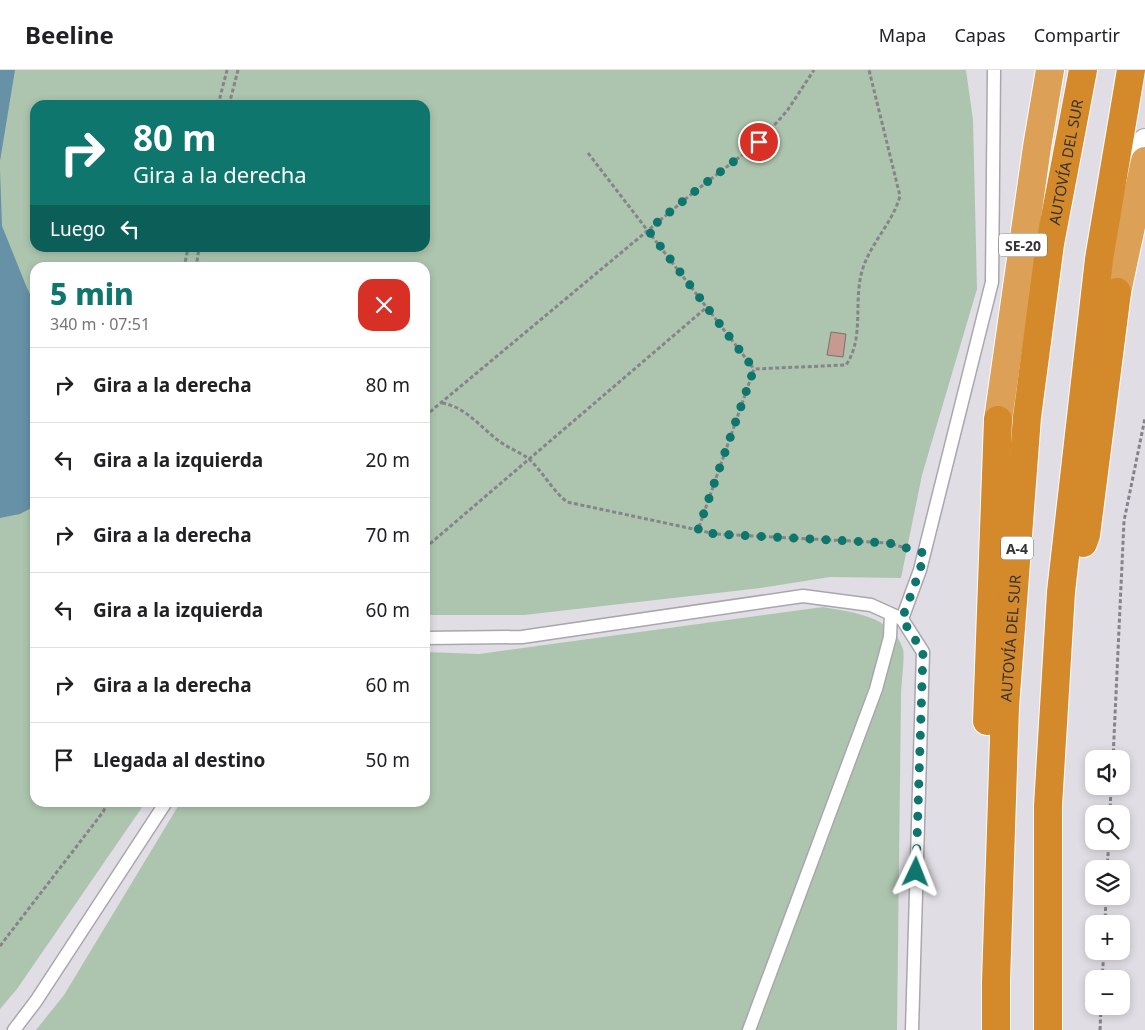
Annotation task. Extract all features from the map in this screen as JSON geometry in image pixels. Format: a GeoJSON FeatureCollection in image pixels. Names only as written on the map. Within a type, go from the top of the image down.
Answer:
{"type":"FeatureCollection","features":[{"type":"Feature","properties":{"kind":"highway","name":"SE-20"},"geometry":{"type":"LineString","coordinates":[[996,982],[986,708],[998,420],[1037,147],[1050,70]]}},
{"type":"Feature","properties":{"kind":"highway","name":"AUTOVÍA DEL SUR"},"geometry":{"type":"LineString","coordinates":[[996,1030],[1005,707],[1027,417],[1050,244],[1083,70]]}},
{"type":"Feature","properties":{"kind":"highway"},"geometry":{"type":"LineString","coordinates":[[1048,1030],[1048,806],[1060,592],[1098,259],[1131,70]]}},
{"type":"Feature","properties":{"kind":"highway"},"geometry":{"type":"LineString","coordinates":[[1060,592],[1086,535],[1117,292],[1145,161]]}},
{"type":"Feature","properties":{"kind":"street"},"geometry":{"type":"LineString","coordinates":[[1050,244],[1073,70]]}},
{"type":"Feature","properties":{"kind":"street"},"geometry":{"type":"LineString","coordinates":[[1117,292],[1145,140]]}},
{"type":"Feature","properties":{"kind":"lane"},"geometry":{"type":"LineString","coordinates":[[749,1030],[876,689],[897,616],[920,570],[992,282],[994,70]]}},
{"type":"Feature","properties":{"kind":"lane"},"geometry":{"type":"LineString","coordinates":[[430,638],[522,637],[804,596],[871,604],[897,616],[923,652],[912,1030]]}},
{"type":"Feature","properties":{"kind":"lane"},"geometry":{"type":"LineString","coordinates":[[14,1030],[36,1001],[163,807]]}},
{"type":"Feature","properties":{"kind":"path"},"geometry":{"type":"LineString","coordinates":[[219,100],[227,70]]}},
{"type":"Feature","properties":{"kind":"path"},"geometry":{"type":"LineString","coordinates":[[230,100],[238,70]]}},
{"type":"Feature","properties":{"kind":"path"},"geometry":{"type":"LineString","coordinates":[[430,412],[694,192],[759,142],[787,111],[814,70]]}},
{"type":"Feature","properties":{"kind":"path"},"geometry":{"type":"LineString","coordinates":[[754,369],[846,365],[853,355],[861,276],[869,252],[897,206],[900,196],[870,70]]}},
{"type":"Feature","properties":{"kind":"path"},"geometry":{"type":"LineString","coordinates":[[588,153],[754,369]]}},
{"type":"Feature","properties":{"kind":"path"},"geometry":{"type":"LineString","coordinates":[[430,544],[707,307]]}},
{"type":"Feature","properties":{"kind":"path"},"geometry":{"type":"LineString","coordinates":[[698,530],[754,369]]}},
{"type":"Feature","properties":{"kind":"path"},"geometry":{"type":"LineString","coordinates":[[442,403],[461,409],[500,442],[529,459],[559,496],[568,502],[715,534],[889,543],[924,553]]}},
{"type":"Feature","properties":{"kind":"path"},"geometry":{"type":"LineString","coordinates":[[1112,750],[1124,521],[1145,418]]}},
{"type":"Feature","properties":{"kind":"path"},"geometry":{"type":"LineString","coordinates":[[0,946],[106,807]]}},
{"type":"Feature","properties":{"kind":"path"},"geometry":{"type":"LineString","coordinates":[[1100,1030],[1101,1015]]}},
{"type":"Feature","properties":{"kind":"green space"},"geometry":{"type":"Polygon","coordinates":[[[0,70],[966,70],[973,120],[977,289],[922,475],[901,578],[830,577],[761,588],[524,615],[430,615],[430,262],[30,262],[30,807],[142,807],[17,989],[0,1009],[0,70]]]}},
{"type":"Feature","properties":{"kind":"green space"},"geometry":{"type":"Polygon","coordinates":[[[823,607],[858,614],[881,623],[890,629],[898,638],[903,649],[904,659],[901,696],[897,1030],[36,1030],[64,995],[178,807],[430,807],[430,652],[479,654],[823,607]]]}},
{"type":"Feature","properties":{"kind":"water"},"geometry":{"type":"Polygon","coordinates":[[[0,70],[15,70],[0,161],[0,70]]]}},
{"type":"Feature","properties":{"kind":"water"},"geometry":{"type":"Polygon","coordinates":[[[0,170],[2,226],[30,294],[30,509],[20,514],[0,518],[0,170]]]}},
{"type":"Feature","properties":{"kind":"building"},"geometry":{"type":"Polygon","coordinates":[[[831,332],[846,334],[843,357],[827,355],[831,332]]]}},
{"type":"Feature","properties":{"kind":"route"},"geometry":{"type":"LineString","coordinates":[[759,142],[648,230],[754,369],[698,530],[715,534],[889,543],[924,553],[920,570],[902,619],[923,652],[916,872]]}}]}
